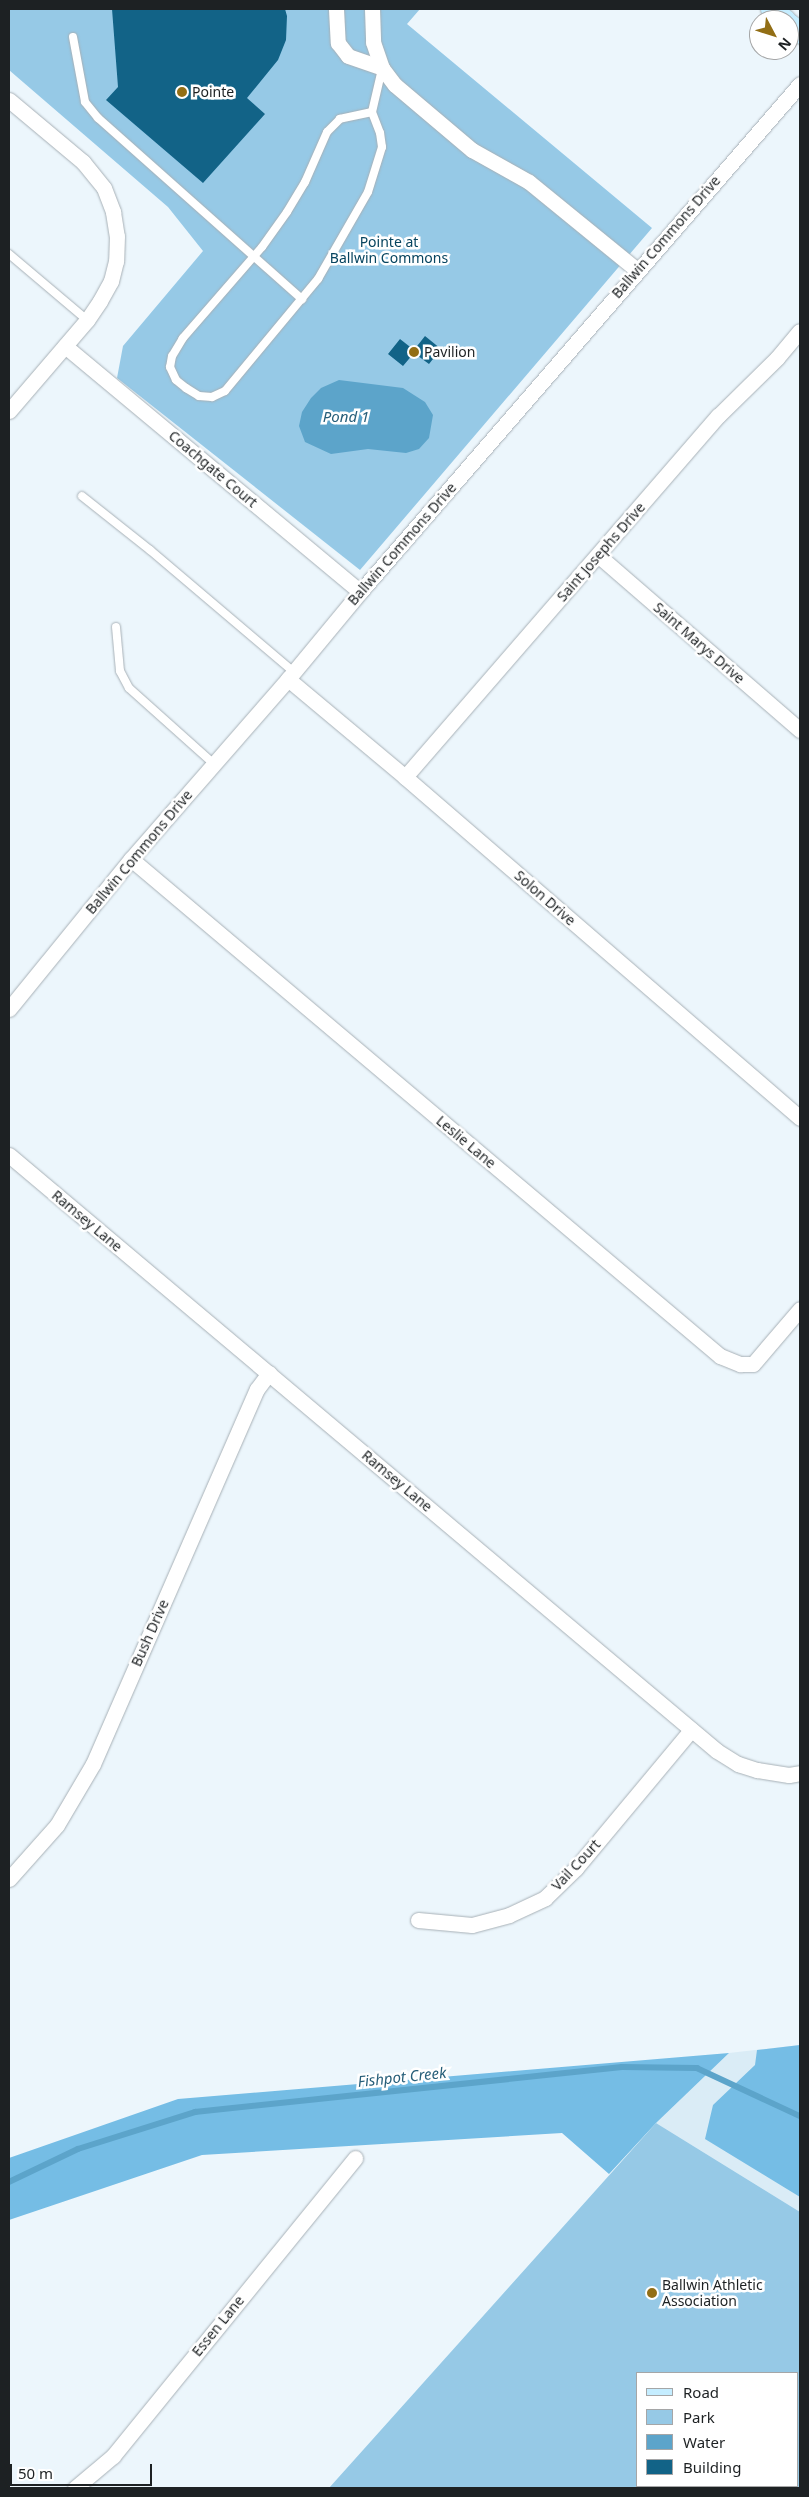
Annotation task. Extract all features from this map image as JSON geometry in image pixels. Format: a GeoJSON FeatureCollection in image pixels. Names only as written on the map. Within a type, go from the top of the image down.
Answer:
{"type":"FeatureCollection","features":[{"type":"Feature","properties":{"kind":"street"},"geometry":{"type":"LineString","coordinates":[[336,9],[338,43],[348,56],[382,68]]}},
{"type":"Feature","properties":{"kind":"street"},"geometry":{"type":"LineString","coordinates":[[372,9],[373,42],[382,68],[395,85],[472,150],[529,182],[637,270]]}},
{"type":"Feature","properties":{"kind":"street","name":"Ballwin Commons Drive"},"geometry":{"type":"LineString","coordinates":[[9,1009],[131,859],[291,676],[360,592],[637,270],[800,84]]}},
{"type":"Feature","properties":{"kind":"street"},"geometry":{"type":"LineString","coordinates":[[9,100],[83,162],[104,188],[113,212],[117,236],[116,260],[111,281],[87,320],[9,410]]}},
{"type":"Feature","properties":{"kind":"street","name":"Saint Josephs Drive"},"geometry":{"type":"LineString","coordinates":[[405,777],[718,416],[800,331]]}},
{"type":"Feature","properties":{"kind":"street","name":"Coachgate Court"},"geometry":{"type":"LineString","coordinates":[[65,346],[360,592]]}},
{"type":"Feature","properties":{"kind":"street","name":"Saint Marys Drive"},"geometry":{"type":"LineString","coordinates":[[598,556],[800,730]]}},
{"type":"Feature","properties":{"kind":"street","name":"Solon Drive"},"geometry":{"type":"LineString","coordinates":[[291,676],[405,777],[800,1118]]}},
{"type":"Feature","properties":{"kind":"street","name":"Leslie Lane"},"geometry":{"type":"LineString","coordinates":[[131,859],[720,1356],[740,1364],[754,1364],[800,1309]]}},
{"type":"Feature","properties":{"kind":"street","name":"Ramsey Lane"},"geometry":{"type":"LineString","coordinates":[[9,1155],[717,1751],[738,1764],[765,1772],[789,1775],[800,1773]]}},
{"type":"Feature","properties":{"kind":"street","name":"Bush Drive"},"geometry":{"type":"LineString","coordinates":[[9,1879],[57,1825],[92,1764],[257,1389],[269,1373]]}},
{"type":"Feature","properties":{"kind":"street","name":"Vail Court"},"geometry":{"type":"LineString","coordinates":[[418,1920],[472,1925],[509,1916],[545,1898],[576,1868],[691,1730]]}},
{"type":"Feature","properties":{"kind":"street","name":"Essen Lane"},"geometry":{"type":"LineString","coordinates":[[75,2488],[113,2456],[355,2158]]}},
{"type":"Feature","properties":{"kind":"lane"},"geometry":{"type":"LineString","coordinates":[[72,37],[85,102],[98,118],[253,258],[302,299]]}},
{"type":"Feature","properties":{"kind":"lane"},"geometry":{"type":"LineString","coordinates":[[372,112],[340,119],[327,132],[305,182],[287,212],[253,258],[183,338],[172,356],[170,367],[176,380],[199,396],[212,397],[225,391],[318,280],[368,192],[382,147],[380,133],[372,112],[382,68]]}},
{"type":"Feature","properties":{"kind":"lane"},"geometry":{"type":"LineString","coordinates":[[9,254],[87,320]]}},
{"type":"Feature","properties":{"kind":"lane"},"geometry":{"type":"LineString","coordinates":[[82,496],[150,550],[291,676]]}},
{"type":"Feature","properties":{"kind":"lane"},"geometry":{"type":"LineString","coordinates":[[116,627],[120,671],[129,688],[214,764]]}},
{"type":"Feature","properties":{"kind":"shaded area"},"geometry":{"type":"Polygon","coordinates":[[[800,2045],[800,2212],[656,2123],[729,2053],[800,2045]]]}},
{"type":"Feature","properties":{"kind":"shaded area"},"geometry":{"type":"Polygon","coordinates":[[[800,2045],[800,2197],[705,2139],[713,2105],[755,2065],[757,2050],[800,2045]]]}},
{"type":"Feature","properties":{"kind":"shaded area"},"geometry":{"type":"Polygon","coordinates":[[[729,2053],[656,2123],[609,2174],[562,2133],[202,2155],[9,2220],[9,2158],[178,2099],[729,2053]]]}},
{"type":"Feature","properties":{"kind":"green space","name":"Pointe at Ballwin Commons"},"geometry":{"type":"Polygon","coordinates":[[[9,9],[420,9],[407,24],[652,228],[360,570],[117,378],[123,346],[203,251],[168,207],[9,70],[9,9]]]}},
{"type":"Feature","properties":{"kind":"green space","name":"Ballwin Athletic Association"},"geometry":{"type":"Polygon","coordinates":[[[656,2123],[800,2212],[800,2488],[329,2488],[656,2123]]]}},
{"type":"Feature","properties":{"kind":"water","name":"Pond 1"},"geometry":{"type":"Polygon","coordinates":[[[339,380],[403,388],[425,402],[433,415],[429,438],[419,449],[406,453],[368,449],[331,454],[305,442],[299,426],[302,412],[311,398],[321,388],[339,380]]]}},
{"type":"Feature","properties":{"kind":"building","name":"Pointe"},"geometry":{"type":"Polygon","coordinates":[[[112,9],[285,9],[287,16],[286,40],[278,60],[247,98],[265,114],[203,183],[106,100],[118,87],[112,9]]]}},
{"type":"Feature","properties":{"kind":"building","name":"Pavilion"},"geometry":{"type":"Polygon","coordinates":[[[425,336],[441,349],[429,364],[414,353],[403,366],[388,354],[400,339],[414,350],[425,336]]]}},
{"type":"Feature","properties":{"kind":"waterway","name":"Fishpot Creek"},"geometry":{"type":"LineString","coordinates":[[9,2182],[78,2149],[195,2112],[622,2067],[697,2068],[800,2116]]}},
{"type":"Feature","properties":{"kind":"place","name":"Pointe"},"geometry":{"type":"Point","coordinates":[182,92]}},
{"type":"Feature","properties":{"kind":"place","name":"Pavilion"},"geometry":{"type":"Point","coordinates":[414,352]}},
{"type":"Feature","properties":{"kind":"place","name":"Ballwin Athletic Association"},"geometry":{"type":"Point","coordinates":[652,2293]}}]}
